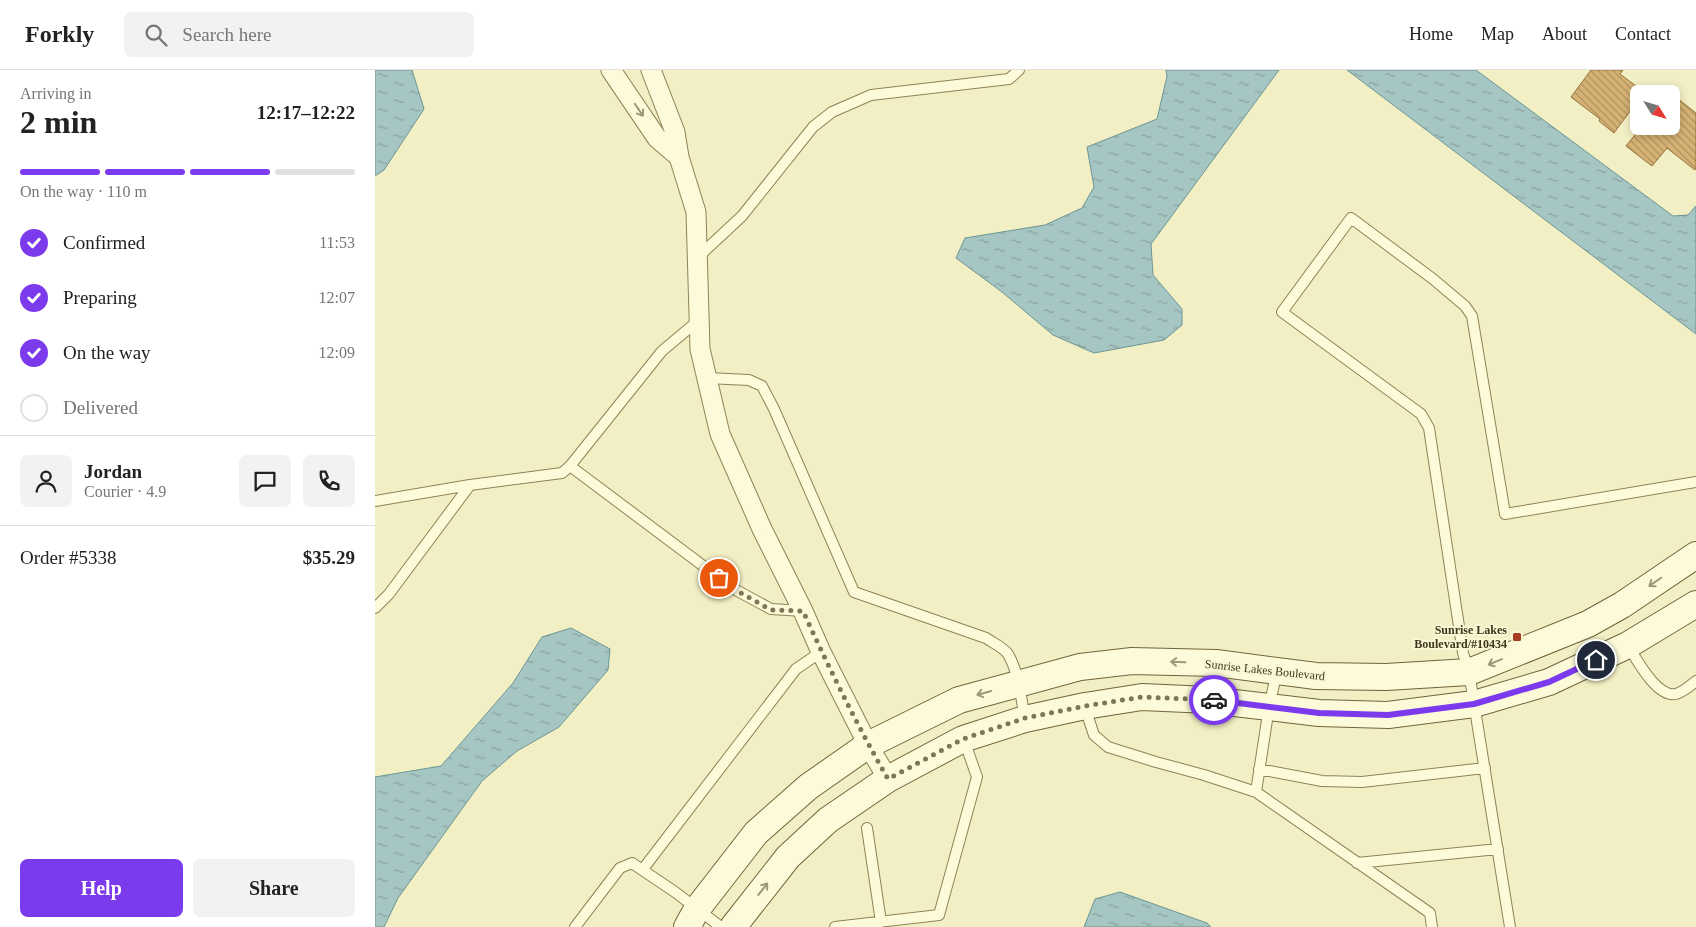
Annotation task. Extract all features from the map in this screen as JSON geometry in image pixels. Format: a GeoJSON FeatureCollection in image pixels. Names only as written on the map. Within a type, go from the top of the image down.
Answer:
{"type":"FeatureCollection","features":[{"type":"Feature","properties":{"kind":"street"},"geometry":{"type":"LineString","coordinates":[[611,70],[657,138],[679,157]]}},
{"type":"Feature","properties":{"kind":"street"},"geometry":{"type":"LineString","coordinates":[[651,70],[675,132],[679,157],[696,212],[700,349],[720,434],[762,529],[803,611],[821,652],[868,745],[888,779]]}},
{"type":"Feature","properties":{"kind":"street","name":"Sunrise Lakes Boulevard"},"geometry":{"type":"LineString","coordinates":[[692,918],[756,833],[808,787],[868,745],[959,700],[1080,668],[1132,661],[1216,663],[1316,676],[1386,677],[1469,672],[1588,624],[1622,605],[1696,555]]}},
{"type":"Feature","properties":{"kind":"street"},"geometry":{"type":"LineString","coordinates":[[733,927],[788,857],[828,820],[888,779],[963,739],[1025,718],[1142,697],[1209,700],[1319,713],[1388,715],[1474,704],[1549,682],[1628,646],[1696,604]]}},
{"type":"Feature","properties":{"kind":"lane"},"geometry":{"type":"LineString","coordinates":[[697,258],[742,216],[813,127],[832,112],[871,95],[1009,79],[1019,70]]}},
{"type":"Feature","properties":{"kind":"lane"},"geometry":{"type":"LineString","coordinates":[[1510,927],[1469,672],[1463,653],[1429,428],[1421,414],[1282,312],[1351,218],[1433,279],[1465,306],[1472,316],[1505,514],[1696,482]]}},
{"type":"Feature","properties":{"kind":"lane"},"geometry":{"type":"LineString","coordinates":[[375,501],[471,485],[562,473],[570,466],[663,352],[699,320]]}},
{"type":"Feature","properties":{"kind":"lane"},"geometry":{"type":"LineString","coordinates":[[707,378],[749,380],[761,386],[778,418],[854,592],[986,638],[996,644],[1008,654],[1019,683],[1025,718]]}},
{"type":"Feature","properties":{"kind":"lane"},"geometry":{"type":"LineString","coordinates":[[570,466],[734,589],[771,610],[803,611]]}},
{"type":"Feature","properties":{"kind":"lane"},"geometry":{"type":"LineString","coordinates":[[375,608],[389,594],[471,485]]}},
{"type":"Feature","properties":{"kind":"lane"},"geometry":{"type":"LineString","coordinates":[[1628,646],[1654,683],[1667,694],[1683,691],[1696,681]]}},
{"type":"Feature","properties":{"kind":"lane"},"geometry":{"type":"LineString","coordinates":[[643,869],[796,669],[821,652]]}},
{"type":"Feature","properties":{"kind":"lane"},"geometry":{"type":"LineString","coordinates":[[1255,792],[1277,671]]}},
{"type":"Feature","properties":{"kind":"lane"},"geometry":{"type":"LineString","coordinates":[[1085,706],[1094,735],[1108,747],[1255,792],[1430,913],[1432,927]]}},
{"type":"Feature","properties":{"kind":"lane"},"geometry":{"type":"LineString","coordinates":[[835,927],[939,915],[977,777],[963,739]]}},
{"type":"Feature","properties":{"kind":"lane"},"geometry":{"type":"LineString","coordinates":[[1259,769],[1323,781],[1362,782],[1485,768]]}},
{"type":"Feature","properties":{"kind":"lane"},"geometry":{"type":"LineString","coordinates":[[867,828],[881,922]]}},
{"type":"Feature","properties":{"kind":"lane"},"geometry":{"type":"LineString","coordinates":[[1357,863],[1498,849]]}},
{"type":"Feature","properties":{"kind":"lane"},"geometry":{"type":"LineString","coordinates":[[575,927],[620,868],[632,863],[643,869],[692,918],[721,927]]}},
{"type":"Feature","properties":{"kind":"water"},"geometry":{"type":"Polygon","coordinates":[[[375,70],[412,70],[424,109],[384,170],[375,176],[375,70]]]}},
{"type":"Feature","properties":{"kind":"water"},"geometry":{"type":"Polygon","coordinates":[[[1166,70],[1279,70],[1151,244],[1153,275],[1182,309],[1182,325],[1164,340],[1094,353],[1053,335],[1002,292],[956,258],[965,238],[1045,225],[1082,208],[1094,187],[1087,147],[1157,119],[1167,76],[1166,70]]]}},
{"type":"Feature","properties":{"kind":"water"},"geometry":{"type":"Polygon","coordinates":[[[1347,70],[1476,70],[1673,216],[1688,215],[1696,206],[1696,334],[1347,70]]]}},
{"type":"Feature","properties":{"kind":"water"},"geometry":{"type":"Polygon","coordinates":[[[571,628],[610,649],[608,670],[559,727],[517,751],[482,781],[398,898],[384,927],[375,927],[375,777],[441,766],[513,683],[542,637],[571,628]]]}},
{"type":"Feature","properties":{"kind":"water"},"geometry":{"type":"Polygon","coordinates":[[[1120,892],[1207,923],[1211,927],[1084,927],[1095,899],[1120,892]]]}},
{"type":"Feature","properties":{"kind":"building"},"geometry":{"type":"Polygon","coordinates":[[[1591,70],[1623,70],[1620,74],[1635,85],[1630,85],[1630,111],[1614,133],[1599,121],[1600,119],[1571,97],[1591,70]]]}},
{"type":"Feature","properties":{"kind":"building"},"geometry":{"type":"Polygon","coordinates":[[[1680,101],[1696,113],[1695,170],[1667,148],[1652,166],[1626,146],[1635,135],[1680,135],[1680,101]]]}},
{"type":"Feature","properties":{"kind":"way so far"},"geometry":{"type":"LineString","coordinates":[[719,578],[734,589],[771,610],[803,611],[821,652],[868,745],[888,779],[963,739],[1025,718],[1142,697],[1214,700]]}},
{"type":"Feature","properties":{"kind":"place","name":"Sunrise Lakes Boulevard/#10434"},"geometry":{"type":"Point","coordinates":[1517,637]}},
{"type":"Feature","properties":{"kind":"route"},"geometry":{"type":"LineString","coordinates":[[1214,700],[1319,713],[1388,715],[1474,704],[1549,682],[1596,660]]}}]}
